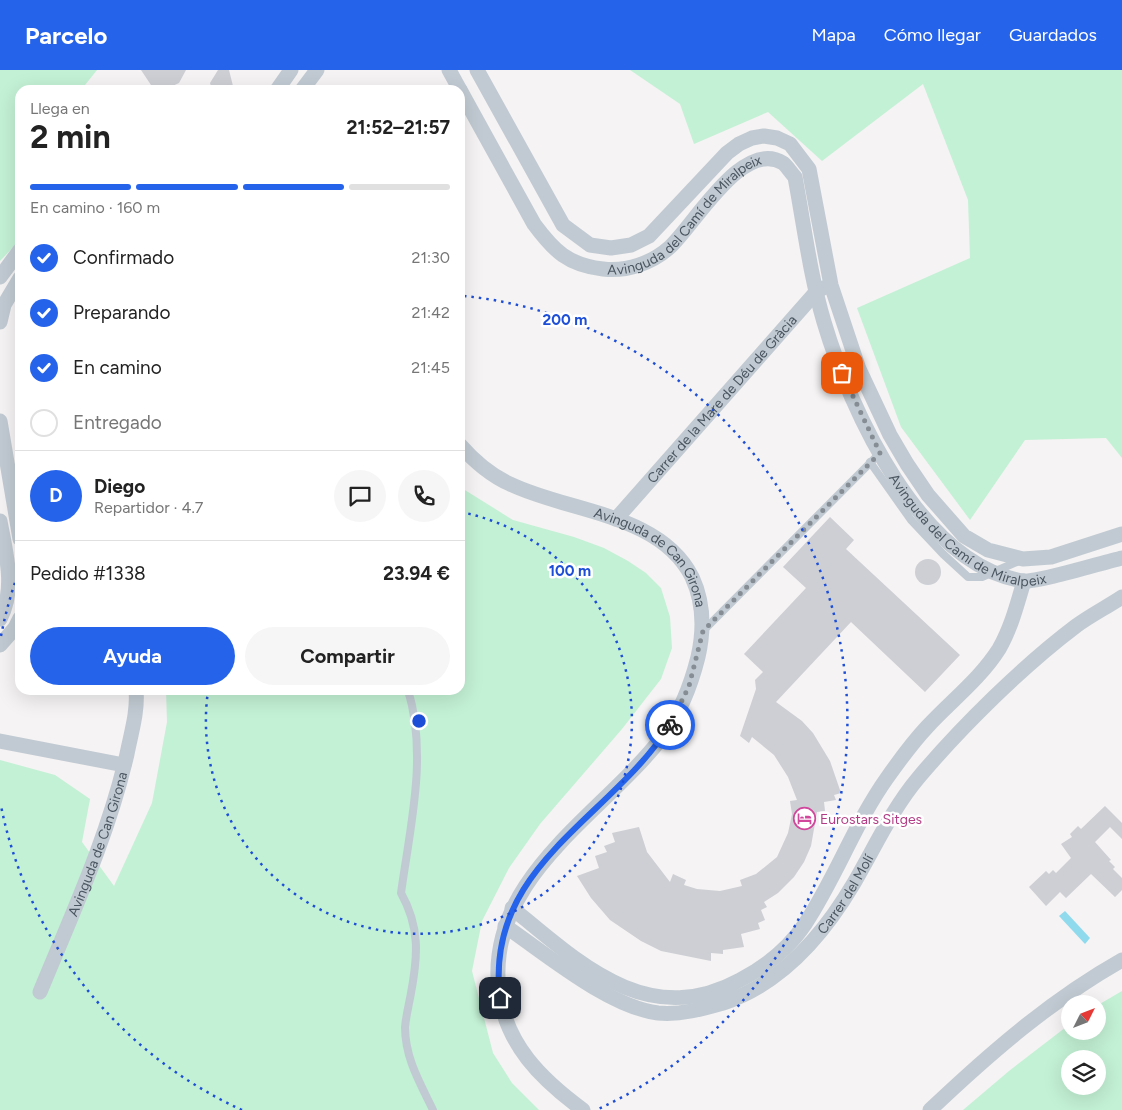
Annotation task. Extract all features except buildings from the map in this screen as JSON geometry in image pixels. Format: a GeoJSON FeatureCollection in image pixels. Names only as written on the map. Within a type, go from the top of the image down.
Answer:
{"type":"FeatureCollection","features":[{"type":"Feature","properties":{"kind":"street"},"geometry":{"type":"LineString","coordinates":[[280,85],[291,70]]}},
{"type":"Feature","properties":{"kind":"street"},"geometry":{"type":"LineString","coordinates":[[306,85],[317,70]]}},
{"type":"Feature","properties":{"kind":"street","name":"Avinguda del Camí de Miralpeix"},"geometry":{"type":"LineString","coordinates":[[448,70],[457,85]]}},
{"type":"Feature","properties":{"kind":"street","name":"Avinguda del Camí de Miralpeix"},"geometry":{"type":"LineString","coordinates":[[477,70],[563,225],[590,245],[611,248],[631,246],[649,236],[726,154],[739,144],[764,136],[790,144],[809,169],[831,285],[858,369],[873,402],[903,457],[928,495],[964,536],[988,550],[1023,559],[1051,557],[1122,534]]}},
{"type":"Feature","properties":{"kind":"street","name":"Avinguda del Camí de Miralpeix"},"geometry":{"type":"LineString","coordinates":[[465,99],[534,224],[545,240],[567,259],[595,268],[613,270],[634,268],[654,258],[669,247],[739,168],[756,158],[772,158],[784,163],[795,177],[824,321],[875,458],[936,531],[961,555],[992,571],[1024,581],[1122,558]]}},
{"type":"Feature","properties":{"kind":"street"},"geometry":{"type":"LineString","coordinates":[[0,277],[15,257]]}},
{"type":"Feature","properties":{"kind":"street","name":"Carrer de la Mare de Déu de Gràcia"},"geometry":{"type":"LineString","coordinates":[[616,519],[817,291],[831,285]]}},
{"type":"Feature","properties":{"kind":"street"},"geometry":{"type":"LineString","coordinates":[[0,322],[4,305],[15,286]]}},
{"type":"Feature","properties":{"kind":"street"},"geometry":{"type":"LineString","coordinates":[[0,420],[15,509]]}},
{"type":"Feature","properties":{"kind":"street","name":"Avinguda de Can Girona"},"geometry":{"type":"LineString","coordinates":[[465,451],[475,462],[510,484],[616,519],[654,537],[681,562],[691,576],[698,593],[703,631],[689,686],[680,709],[646,757],[539,867],[512,908],[505,926],[498,982],[503,1013],[527,1061],[544,1079],[583,1110]]}},
{"type":"Feature","properties":{"kind":"street"},"geometry":{"type":"LineString","coordinates":[[0,521],[9,573],[8,599],[0,619]]}},
{"type":"Feature","properties":{"kind":"street","name":"Carrer del Molí"},"geometry":{"type":"LineString","coordinates":[[512,908],[546,936],[609,981],[636,993],[657,998],[687,998],[716,991],[751,975],[773,960],[805,924],[879,789],[925,728],[990,661],[1010,627],[1024,581]]}},
{"type":"Feature","properties":{"kind":"street","name":"Carrer del Molí"},"geometry":{"type":"LineString","coordinates":[[505,926],[609,996],[629,1005],[658,1013],[695,1011],[733,999],[770,980],[795,959],[828,922],[853,884],[888,820],[918,778],[957,736],[1037,659],[1077,625],[1122,597]]}},
{"type":"Feature","properties":{"kind":"street"},"geometry":{"type":"LineString","coordinates":[[0,645],[15,628]]}},
{"type":"Feature","properties":{"kind":"street","name":"Avinguda de Can Girona"},"geometry":{"type":"LineString","coordinates":[[40,992],[106,829],[124,765],[135,713],[136,695]]}},
{"type":"Feature","properties":{"kind":"street"},"geometry":{"type":"LineString","coordinates":[[0,741],[124,765]]}},
{"type":"Feature","properties":{"kind":"street"},"geometry":{"type":"LineString","coordinates":[[930,1110],[1017,1032],[1059,1000],[1122,960]]}},
{"type":"Feature","properties":{"kind":"lane"},"geometry":{"type":"LineString","coordinates":[[703,631],[875,458],[911,520],[968,577],[974,579],[1023,559]]}},
{"type":"Feature","properties":{"kind":"lane"},"geometry":{"type":"LineString","coordinates":[[410,695],[414,709],[418,758],[401,893],[412,912],[416,936],[416,970],[405,1026],[407,1053],[432,1110]]}},
{"type":"Feature","properties":{"kind":"green space"},"geometry":{"type":"Polygon","coordinates":[[[0,70],[97,70],[85,85],[15,85],[15,245],[0,261],[0,70]]]}},
{"type":"Feature","properties":{"kind":"green space"},"geometry":{"type":"Polygon","coordinates":[[[630,70],[1122,70],[1122,458],[1106,438],[1025,440],[970,520],[901,427],[857,308],[970,258],[968,200],[923,84],[822,161],[768,112],[694,144],[680,104],[630,70]]]}},
{"type":"Feature","properties":{"kind":"green space"},"geometry":{"type":"Polygon","coordinates":[[[465,490],[513,520],[574,537],[604,548],[646,573],[661,588],[670,617],[672,648],[661,679],[622,729],[540,824],[509,868],[482,921],[472,971],[493,1053],[512,1083],[539,1110],[0,1110],[0,760],[55,775],[90,799],[82,842],[114,886],[152,803],[167,722],[166,695],[465,695],[465,490]]]}},
{"type":"Feature","properties":{"kind":"green space"},"geometry":{"type":"Polygon","coordinates":[[[1122,991],[1122,1110],[963,1110],[1061,1031],[1061,1040],[1106,1040],[1106,1000],[1122,991]]]}},
{"type":"Feature","properties":{"kind":"water"},"geometry":{"type":"Polygon","coordinates":[[[1065,911],[1090,938],[1085,944],[1059,916],[1065,911]]]}},
{"type":"Feature","properties":{"kind":"way so far"},"geometry":{"type":"LineString","coordinates":[[670,725],[680,709],[695,671],[703,631],[880,453],[860,415],[842,373]]}},
{"type":"Feature","properties":{"kind":"place","name":"Eurostars Sitges"},"geometry":{"type":"Point","coordinates":[804,819]}},
{"type":"Feature","properties":{"kind":"route"},"geometry":{"type":"LineString","coordinates":[[500,998],[498,982],[499,965],[505,926],[512,908],[528,882],[539,867],[580,823],[646,757],[670,725]]}}]}
